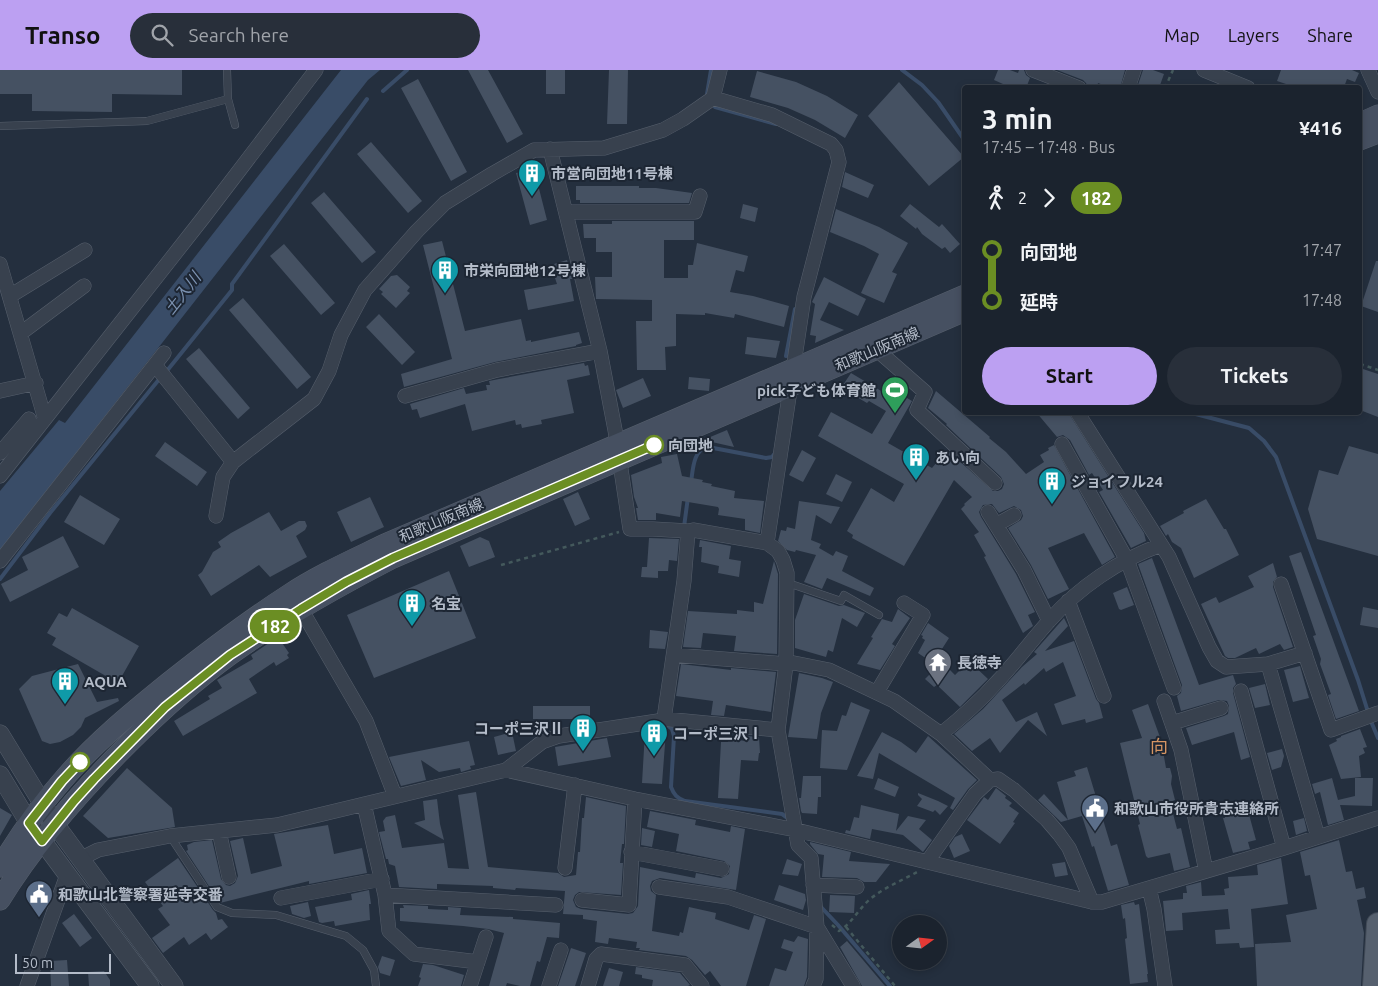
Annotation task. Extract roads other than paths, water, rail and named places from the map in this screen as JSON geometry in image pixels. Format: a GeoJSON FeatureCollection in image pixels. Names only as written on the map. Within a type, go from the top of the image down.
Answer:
{"type":"FeatureCollection","features":[{"type":"Feature","properties":{"kind":"main road"},"geometry":{"type":"LineString","coordinates":[[1367,136],[1378,115]]}},
{"type":"Feature","properties":{"kind":"main road","name":"和歌山阪南線"},"geometry":{"type":"LineString","coordinates":[[0,900],[17,873],[55,824],[104,768],[165,707],[230,655],[301,609],[346,582],[393,558],[618,452],[792,376],[962,296]]}},
{"type":"Feature","properties":{"kind":"main road","name":"和歌山阪南線"},"geometry":{"type":"LineString","coordinates":[[792,376],[876,349],[962,312]]}},
{"type":"Feature","properties":{"kind":"main road","name":"和歌山阪南線"},"geometry":{"type":"LineString","coordinates":[[3,855],[62,781],[105,736],[219,642],[289,594],[385,544],[618,452]]}},
{"type":"Feature","properties":{"kind":"main road"},"geometry":{"type":"LineString","coordinates":[[1374,986],[1378,924]]}},
{"type":"Feature","properties":{"kind":"street"},"geometry":{"type":"LineString","coordinates":[[0,476],[203,218],[316,70]]}},
{"type":"Feature","properties":{"kind":"street"},"geometry":{"type":"LineString","coordinates":[[216,516],[223,477],[233,462],[314,399],[329,371],[341,335],[366,290],[417,231],[445,203],[534,150],[604,148],[663,130],[684,119],[710,100],[720,70]]}},
{"type":"Feature","properties":{"kind":"street"},"geometry":{"type":"LineString","coordinates":[[1033,70],[1071,85]]}},
{"type":"Feature","properties":{"kind":"street"},"geometry":{"type":"LineString","coordinates":[[1129,85],[1134,70]]}},
{"type":"Feature","properties":{"kind":"street"},"geometry":{"type":"LineString","coordinates":[[1204,70],[1241,85]]}},
{"type":"Feature","properties":{"kind":"street"},"geometry":{"type":"LineString","coordinates":[[1368,70],[1378,92]]}},
{"type":"Feature","properties":{"kind":"street"},"geometry":{"type":"LineString","coordinates":[[710,100],[772,115],[831,144],[836,150],[839,162],[833,173],[804,297],[767,543]]}},
{"type":"Feature","properties":{"kind":"street"},"geometry":{"type":"LineString","coordinates":[[550,149],[600,351],[630,529],[693,530],[767,543],[778,551],[783,560],[788,583],[786,664],[778,730],[798,845],[811,858],[817,926],[816,979],[813,986]]}},
{"type":"Feature","properties":{"kind":"street"},"geometry":{"type":"LineString","coordinates":[[566,212],[695,212],[700,196]]}},
{"type":"Feature","properties":{"kind":"street"},"geometry":{"type":"LineString","coordinates":[[10,296],[85,250]]}},
{"type":"Feature","properties":{"kind":"street"},"geometry":{"type":"LineString","coordinates":[[0,264],[46,419]]}},
{"type":"Feature","properties":{"kind":"street"},"geometry":{"type":"LineString","coordinates":[[21,333],[84,286]]}},
{"type":"Feature","properties":{"kind":"street"},"geometry":{"type":"LineString","coordinates":[[876,349],[925,392],[917,410],[996,483]]}},
{"type":"Feature","properties":{"kind":"street"},"geometry":{"type":"LineString","coordinates":[[404,396],[497,370],[600,351]]}},
{"type":"Feature","properties":{"kind":"street"},"geometry":{"type":"LineString","coordinates":[[0,561],[164,353]]}},
{"type":"Feature","properties":{"kind":"street"},"geometry":{"type":"LineString","coordinates":[[155,365],[233,462]]}},
{"type":"Feature","properties":{"kind":"street"},"geometry":{"type":"LineString","coordinates":[[0,391],[36,383]]}},
{"type":"Feature","properties":{"kind":"street"},"geometry":{"type":"LineString","coordinates":[[1079,415],[1169,557],[1209,648],[1217,661],[1226,667],[1268,664],[1305,653]]}},
{"type":"Feature","properties":{"kind":"street"},"geometry":{"type":"LineString","coordinates":[[0,454],[29,419]]}},
{"type":"Feature","properties":{"kind":"street"},"geometry":{"type":"LineString","coordinates":[[1062,444],[1127,560],[1174,688]]}},
{"type":"Feature","properties":{"kind":"street"},"geometry":{"type":"LineString","coordinates":[[988,512],[1024,570],[1049,621]]}},
{"type":"Feature","properties":{"kind":"street"},"geometry":{"type":"LineString","coordinates":[[996,525],[1014,515]]}},
{"type":"Feature","properties":{"kind":"street"},"geometry":{"type":"LineString","coordinates":[[661,720],[674,655],[684,581],[685,531]]}},
{"type":"Feature","properties":{"kind":"street"},"geometry":{"type":"LineString","coordinates":[[941,734],[978,702],[1068,601],[1116,566],[1142,551],[1162,545]]}},
{"type":"Feature","properties":{"kind":"street"},"geometry":{"type":"LineString","coordinates":[[1282,584],[1331,730],[1378,713]]}},
{"type":"Feature","properties":{"kind":"street"},"geometry":{"type":"LineString","coordinates":[[1068,601],[1104,696]]}},
{"type":"Feature","properties":{"kind":"street"},"geometry":{"type":"LineString","coordinates":[[877,692],[923,614],[904,603]]}},
{"type":"Feature","properties":{"kind":"street"},"geometry":{"type":"LineString","coordinates":[[301,609],[366,721],[395,796]]}},
{"type":"Feature","properties":{"kind":"street"},"geometry":{"type":"LineString","coordinates":[[674,655],[786,664],[794,663],[829,670],[894,701],[941,734],[990,780]]}},
{"type":"Feature","properties":{"kind":"street"},"geometry":{"type":"LineString","coordinates":[[1268,664],[1318,837]]}},
{"type":"Feature","properties":{"kind":"street"},"geometry":{"type":"LineString","coordinates":[[1240,690],[1284,848]]}},
{"type":"Feature","properties":{"kind":"street"},"geometry":{"type":"LineString","coordinates":[[1164,701],[1181,750],[1206,871]]}},
{"type":"Feature","properties":{"kind":"street"},"geometry":{"type":"LineString","coordinates":[[1172,723],[1220,708]]}},
{"type":"Feature","properties":{"kind":"street"},"geometry":{"type":"LineString","coordinates":[[506,770],[542,742],[559,736],[661,720],[778,730]]}},
{"type":"Feature","properties":{"kind":"street"},"geometry":{"type":"LineString","coordinates":[[0,734],[55,824],[174,986]]}},
{"type":"Feature","properties":{"kind":"street"},"geometry":{"type":"LineString","coordinates":[[80,859],[98,850],[170,836],[277,825],[506,770],[635,799],[796,830],[1092,902],[1102,902],[1378,818]]}},
{"type":"Feature","properties":{"kind":"street"},"geometry":{"type":"LineString","coordinates":[[0,775],[29,823],[150,986]]}},
{"type":"Feature","properties":{"kind":"street"},"geometry":{"type":"LineString","coordinates":[[927,862],[975,794],[990,780],[998,779],[1014,790],[1047,820],[1059,834],[1069,848],[1092,902]]}},
{"type":"Feature","properties":{"kind":"street"},"geometry":{"type":"LineString","coordinates":[[566,868],[575,785]]}},
{"type":"Feature","properties":{"kind":"street"},"geometry":{"type":"LineString","coordinates":[[582,900],[629,905],[635,799]]}},
{"type":"Feature","properties":{"kind":"street"},"geometry":{"type":"LineString","coordinates":[[364,804],[386,895],[389,932],[414,954],[478,962]]}},
{"type":"Feature","properties":{"kind":"street"},"geometry":{"type":"LineString","coordinates":[[218,831],[229,877]]}},
{"type":"Feature","properties":{"kind":"street"},"geometry":{"type":"LineString","coordinates":[[631,852],[722,869]]}},
{"type":"Feature","properties":{"kind":"street"},"geometry":{"type":"LineString","coordinates":[[27,986],[67,875]]}},
{"type":"Feature","properties":{"kind":"street"},"geometry":{"type":"LineString","coordinates":[[281,898],[382,879]]}},
{"type":"Feature","properties":{"kind":"street"},"geometry":{"type":"LineString","coordinates":[[813,884],[856,887]]}},
{"type":"Feature","properties":{"kind":"street"},"geometry":{"type":"LineString","coordinates":[[659,887],[728,897],[817,926],[853,986]]}},
{"type":"Feature","properties":{"kind":"street"},"geometry":{"type":"LineString","coordinates":[[1149,888],[1166,986]]}},
{"type":"Feature","properties":{"kind":"street"},"geometry":{"type":"LineString","coordinates":[[386,895],[556,906]]}},
{"type":"Feature","properties":{"kind":"street"},"geometry":{"type":"LineString","coordinates":[[470,986],[486,937]]}},
{"type":"Feature","properties":{"kind":"street"},"geometry":{"type":"LineString","coordinates":[[549,986],[561,950]]}},
{"type":"Feature","properties":{"kind":"street"},"geometry":{"type":"LineString","coordinates":[[588,986],[596,959],[601,954],[685,965],[702,986]]}},
{"type":"Feature","properties":{"kind":"lane"},"geometry":{"type":"LineString","coordinates":[[227,70],[228,99],[235,125]]}},
{"type":"Feature","properties":{"kind":"lane"},"geometry":{"type":"LineString","coordinates":[[0,126],[147,121],[228,99]]}},
{"type":"Feature","properties":{"kind":"lane"},"geometry":{"type":"LineString","coordinates":[[788,583],[841,601],[844,596],[879,615]]}},
{"type":"Feature","properties":{"kind":"lane"},"geometry":{"type":"LineString","coordinates":[[170,836],[217,907],[232,913],[276,914],[346,936],[363,950],[374,970],[376,986]]}},
{"type":"Feature","properties":{"kind":"water","name":"土入川"},"geometry":{"type":"Polygon","coordinates":[[[341,70],[380,70],[368,80],[0,550],[0,491],[59,420],[65,423],[341,70]]]}},
{"type":"Feature","properties":{"kind":"waterway"},"geometry":{"type":"LineString","coordinates":[[383,91],[407,70]]}},
{"type":"Feature","properties":{"kind":"waterway"},"geometry":{"type":"LineString","coordinates":[[707,94],[711,70]]}},
{"type":"Feature","properties":{"kind":"waterway"},"geometry":{"type":"LineString","coordinates":[[902,70],[922,85],[938,102],[962,137]]}},
{"type":"Feature","properties":{"kind":"waterway"},"geometry":{"type":"LineString","coordinates":[[166,372],[232,290],[232,284],[367,99]]}},
{"type":"Feature","properties":{"kind":"waterway"},"geometry":{"type":"LineString","coordinates":[[715,107],[776,124]]}},
{"type":"Feature","properties":{"kind":"waterway"},"geometry":{"type":"LineString","coordinates":[[786,356],[795,309]]}},
{"type":"Feature","properties":{"kind":"waterway"},"geometry":{"type":"LineString","coordinates":[[0,579],[50,513],[161,377]]}},
{"type":"Feature","properties":{"kind":"waterway"},"geometry":{"type":"LineString","coordinates":[[1199,415],[1249,428],[1264,441],[1276,457],[1368,712]]}},
{"type":"Feature","properties":{"kind":"waterway"},"geometry":{"type":"LineString","coordinates":[[691,482],[693,466],[697,456],[699,452],[708,447],[766,458],[772,457],[776,452]]}},
{"type":"Feature","properties":{"kind":"waterway"},"geometry":{"type":"LineString","coordinates":[[684,527],[688,497]]}},
{"type":"Feature","properties":{"kind":"waterway"},"geometry":{"type":"LineString","coordinates":[[1370,719],[1378,738]]}},
{"type":"Feature","properties":{"kind":"waterway"},"geometry":{"type":"LineString","coordinates":[[667,725],[672,729],[674,736],[671,787],[678,797],[685,801],[782,814],[789,819]]}},
{"type":"Feature","properties":{"kind":"waterway"},"geometry":{"type":"LineString","coordinates":[[821,907],[890,986]]}},
{"type":"Feature","properties":{"kind":"place","name":"市営向団地11号棟"},"geometry":{"type":"Point","coordinates":[532,197]}},
{"type":"Feature","properties":{"kind":"place","name":"市栄向団地12号棟"},"geometry":{"type":"Point","coordinates":[445,294]}},
{"type":"Feature","properties":{"kind":"place","name":"pick子ども体育館"},"geometry":{"type":"Point","coordinates":[895,414]}},
{"type":"Feature","properties":{"kind":"place","name":"向団地"},"geometry":{"type":"Point","coordinates":[654,445]}},
{"type":"Feature","properties":{"kind":"place","name":"あい向"},"geometry":{"type":"Point","coordinates":[916,481]}},
{"type":"Feature","properties":{"kind":"place","name":"ジョイフル24"},"geometry":{"type":"Point","coordinates":[1052,505]}},
{"type":"Feature","properties":{"kind":"place","name":"名宝"},"geometry":{"type":"Point","coordinates":[412,627]}},
{"type":"Feature","properties":{"kind":"place","name":"長徳寺"},"geometry":{"type":"Point","coordinates":[938,686]}},
{"type":"Feature","properties":{"kind":"place","name":"AQUA"},"geometry":{"type":"Point","coordinates":[65,705]}},
{"type":"Feature","properties":{"kind":"place","name":"コーポ三沢Ⅱ"},"geometry":{"type":"Point","coordinates":[583,752]}},
{"type":"Feature","properties":{"kind":"place","name":"コーポ三沢Ⅰ"},"geometry":{"type":"Point","coordinates":[654,757]}},
{"type":"Feature","properties":{"kind":"place","name":"和歌山市役所貴志連絡所"},"geometry":{"type":"Point","coordinates":[1095,832]}},
{"type":"Feature","properties":{"kind":"place","name":"和歌山北警察署延寺交番"},"geometry":{"type":"Point","coordinates":[39,918]}},
{"type":"Feature","properties":{"kind":"district","name":"向"},"geometry":{"type":"Point","coordinates":[1159,746]}}]}
